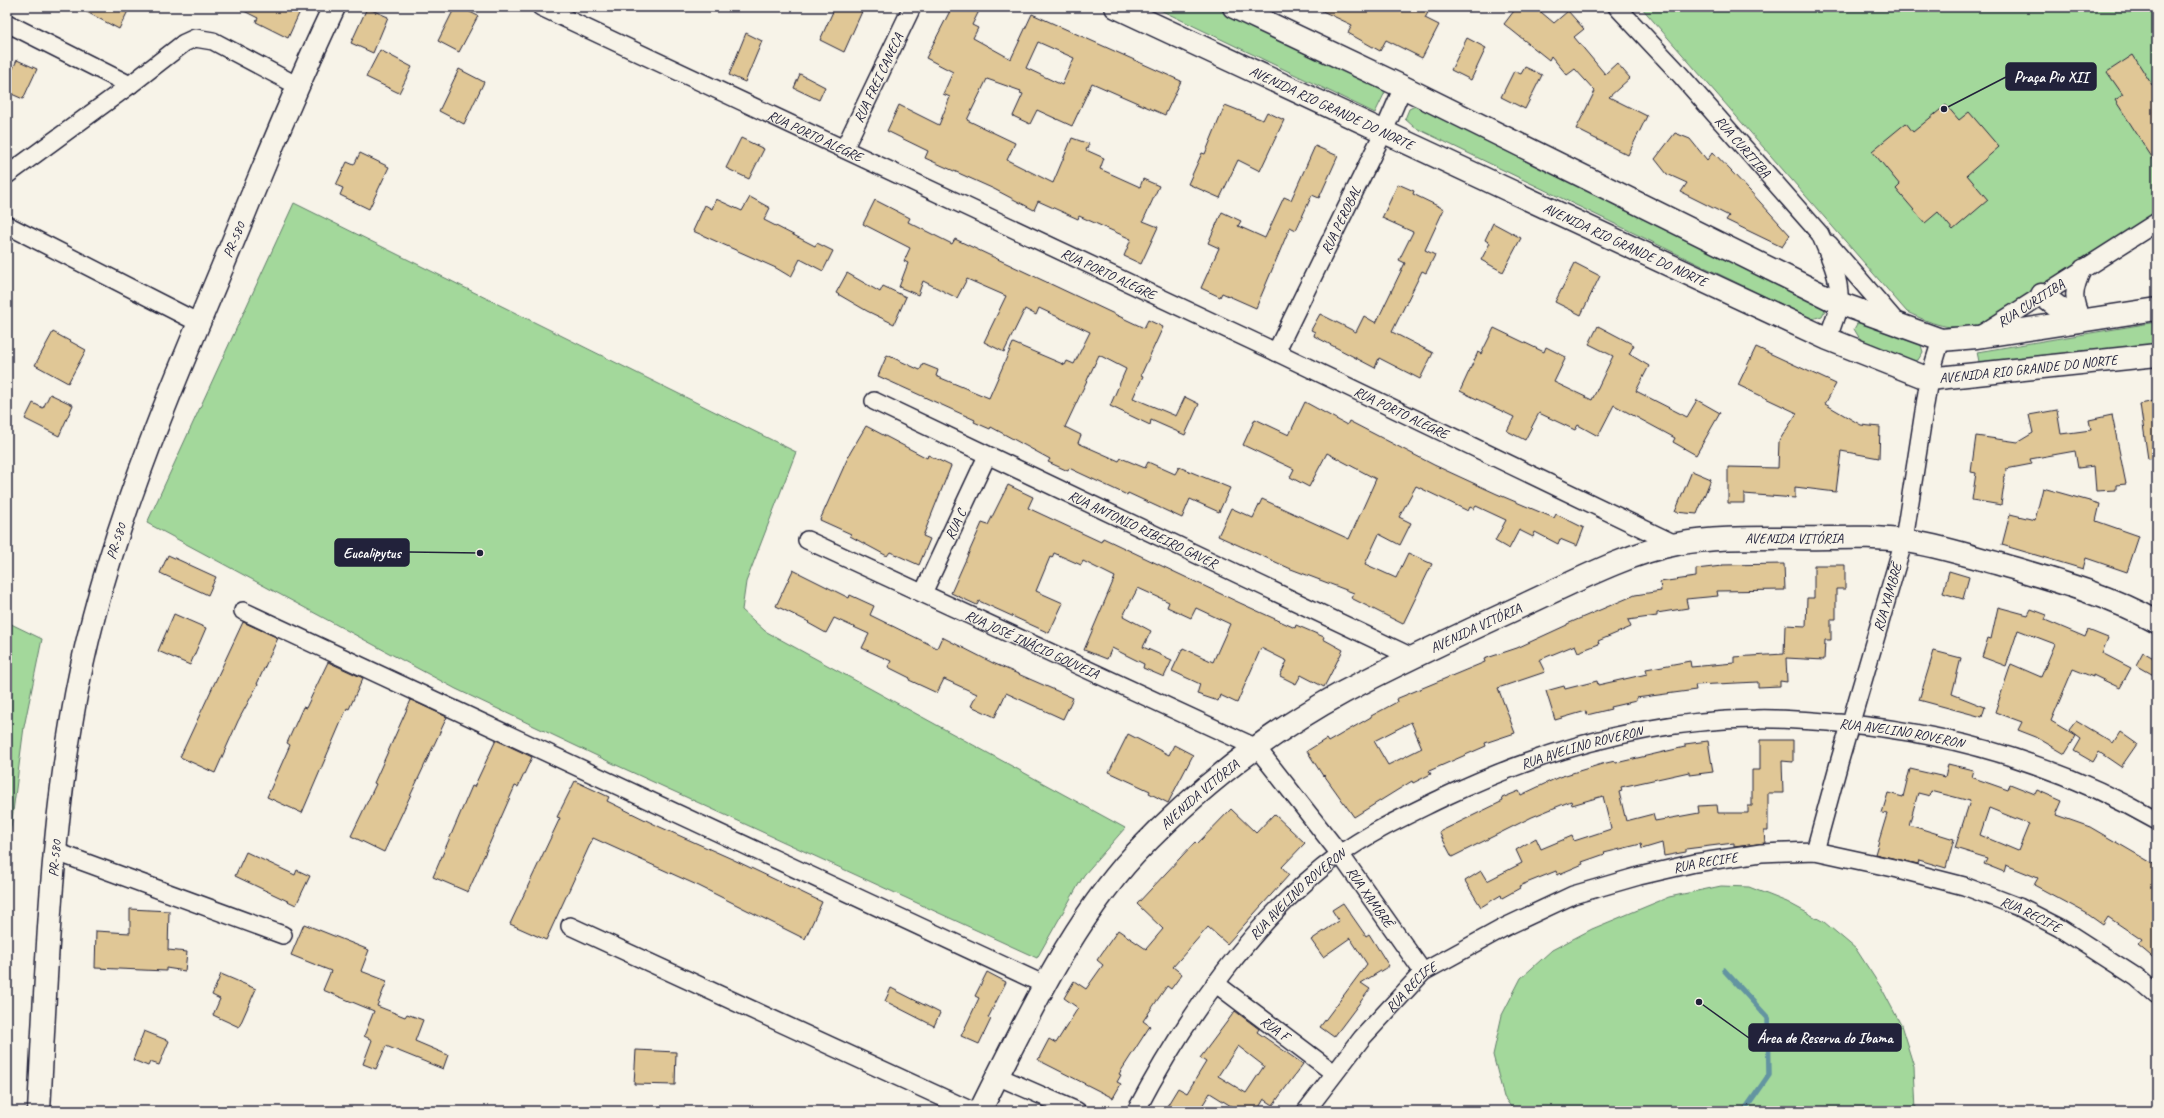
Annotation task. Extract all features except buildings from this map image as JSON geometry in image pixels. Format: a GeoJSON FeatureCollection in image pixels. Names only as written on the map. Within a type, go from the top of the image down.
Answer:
{"type":"FeatureCollection","features":[{"type":"Feature","properties":{"kind":"main road","name":"PR-580"},"geometry":{"type":"LineString","coordinates":[[40,1111],[54,851],[72,716],[94,614],[123,516],[198,323],[298,86],[334,7]]}},
{"type":"Feature","properties":{"kind":"main road","name":"AVENIDA RIO GRANDE DO NORTE"},"geometry":{"type":"LineString","coordinates":[[1116,7],[1384,130],[1828,339],[1929,379],[2157,356]]}},
{"type":"Feature","properties":{"kind":"main road"},"geometry":{"type":"LineString","coordinates":[[1234,7],[1403,87],[1839,303],[1940,340],[1977,337],[2157,309]]}},
{"type":"Feature","properties":{"kind":"main road"},"geometry":{"type":"LineString","coordinates":[[2042,295],[2079,321]]}},
{"type":"Feature","properties":{"kind":"main road","name":"AVENIDA VITÓRIA"},"geometry":{"type":"LineString","coordinates":[[980,1111],[1045,985],[1098,900],[1132,857],[1159,830],[1209,786],[1257,748],[1341,694],[1475,626],[1624,560],[1675,544],[1750,538],[1853,538],[1904,540],[2042,576],[2153,617]]}},
{"type":"Feature","properties":{"kind":"street","name":"RUA PORTO ALEGRE"},"geometry":{"type":"LineString","coordinates":[[541,7],[1276,352],[1675,544]]}},
{"type":"Feature","properties":{"kind":"street","name":"RUA FREI CANECA"},"geometry":{"type":"LineString","coordinates":[[844,149],[912,7]]}},
{"type":"Feature","properties":{"kind":"street","name":"RUA CURITIBA"},"geometry":{"type":"LineString","coordinates":[[1617,7],[1676,70],[1820,234],[1832,262],[1839,303]]}},
{"type":"Feature","properties":{"kind":"street"},"geometry":{"type":"LineString","coordinates":[[7,23],[130,86]]}},
{"type":"Feature","properties":{"kind":"street"},"geometry":{"type":"LineString","coordinates":[[7,175],[130,86],[184,43],[195,38],[213,41],[298,86]]}},
{"type":"Feature","properties":{"kind":"street","name":"RUA PEROBAL"},"geometry":{"type":"LineString","coordinates":[[1276,352],[1384,130],[1403,87]]}},
{"type":"Feature","properties":{"kind":"street","name":"RUA CURITIBA"},"geometry":{"type":"LineString","coordinates":[[1977,337],[2157,222]]}},
{"type":"Feature","properties":{"kind":"street"},"geometry":{"type":"LineString","coordinates":[[7,225],[198,323]]}},
{"type":"Feature","properties":{"kind":"street"},"geometry":{"type":"LineString","coordinates":[[1820,234],[1898,324]]}},
{"type":"Feature","properties":{"kind":"street","name":"RUA CURITIBA"},"geometry":{"type":"LineString","coordinates":[[2079,321],[2074,293],[2083,268]]}},
{"type":"Feature","properties":{"kind":"street"},"geometry":{"type":"LineString","coordinates":[[1828,339],[1839,303]]}},
{"type":"Feature","properties":{"kind":"street","name":"RUA XAMBRÊ"},"geometry":{"type":"LineString","coordinates":[[1815,851],[1850,724],[1904,540],[1929,379],[1940,340]]}},
{"type":"Feature","properties":{"kind":"street","name":"RUA ANTONIO RIBEIRO GAVER"},"geometry":{"type":"LineString","coordinates":[[874,401],[1412,658]]}},
{"type":"Feature","properties":{"kind":"street","name":"RUA C"},"geometry":{"type":"LineString","coordinates":[[923,593],[987,456]]}},
{"type":"Feature","properties":{"kind":"street","name":"RUA JOSÉ INÁCIO GOUVEIA"},"geometry":{"type":"LineString","coordinates":[[807,540],[1257,748]]}},
{"type":"Feature","properties":{"kind":"street"},"geometry":{"type":"LineString","coordinates":[[243,611],[1045,985]]}},
{"type":"Feature","properties":{"kind":"street","name":"RUA AVELINO ROVERON"},"geometry":{"type":"LineString","coordinates":[[1136,1111],[1152,1079],[1215,983],[1282,906],[1340,854],[1406,816],[1469,786],[1515,766],[1603,739],[1656,728],[1756,718],[1850,724],[1916,733],[1991,749],[2076,781],[2126,803],[2157,821]]}},
{"type":"Feature","properties":{"kind":"street","name":"RUA XAMBRÊ"},"geometry":{"type":"LineString","coordinates":[[1257,748],[1340,854],[1423,972]]}},
{"type":"Feature","properties":{"kind":"street"},"geometry":{"type":"LineString","coordinates":[[54,851],[283,935]]}},
{"type":"Feature","properties":{"kind":"street","name":"RUA RECIFE"},"geometry":{"type":"LineString","coordinates":[[1306,1111],[1334,1073],[1394,1001],[1423,972],[1505,927],[1572,895],[1639,876],[1695,863],[1761,853],[1815,851],[1898,869],[1957,884],[2019,907],[2066,932],[2136,977],[2157,995]]}},
{"type":"Feature","properties":{"kind":"street"},"geometry":{"type":"LineString","coordinates":[[570,926],[972,1111]]}},
{"type":"Feature","properties":{"kind":"street","name":"RUA F"},"geometry":{"type":"LineString","coordinates":[[1215,983],[1334,1073]]}},
{"type":"Feature","properties":{"kind":"street"},"geometry":{"type":"LineString","coordinates":[[997,1076],[1077,1111]]}},
{"type":"Feature","properties":{"kind":"green space"},"geometry":{"type":"Polygon","coordinates":[[[1154,7],[1214,7],[1388,86],[1375,113],[1154,7]]]}},
{"type":"Feature","properties":{"kind":"green space"},"geometry":{"type":"Polygon","coordinates":[[[1641,7],[2157,7],[2157,211],[1987,324],[1955,327],[1928,321],[1907,312],[1641,7]]]}},
{"type":"Feature","properties":{"kind":"green space"},"geometry":{"type":"Polygon","coordinates":[[[1419,104],[1826,308],[1822,316],[1812,319],[1414,127],[1405,119],[1409,109],[1419,104]]]}},
{"type":"Feature","properties":{"kind":"green space"},"geometry":{"type":"Polygon","coordinates":[[[294,203],[796,452],[746,582],[742,610],[765,631],[1125,828],[1084,875],[1037,958],[614,764],[456,689],[147,523],[294,203]]]}},
{"type":"Feature","properties":{"kind":"green space"},"geometry":{"type":"Polygon","coordinates":[[[1861,317],[1920,342],[1923,352],[1918,360],[1910,364],[1860,339],[1854,329],[1861,317]]]}},
{"type":"Feature","properties":{"kind":"green space"},"geometry":{"type":"Polygon","coordinates":[[[2157,322],[2157,344],[1981,371],[1977,352],[2157,322]]]}},
{"type":"Feature","properties":{"kind":"green space"},"geometry":{"type":"Polygon","coordinates":[[[7,622],[42,639],[24,727],[7,858],[7,622]]]}},
{"type":"Feature","properties":{"kind":"green space"},"geometry":{"type":"Polygon","coordinates":[[[1721,886],[1749,887],[1787,902],[1824,922],[1856,949],[1882,989],[1901,1025],[1914,1067],[1916,1111],[1514,1111],[1504,1097],[1493,1055],[1502,1015],[1521,978],[1552,950],[1592,929],[1669,897],[1721,886]]]}},
{"type":"Feature","properties":{"kind":"waterway"},"geometry":{"type":"LineString","coordinates":[[1724,970],[1768,1018],[1769,1075],[1744,1111]]}},
{"type":"Feature","properties":{"kind":"place","name":"Praça Pio XII"},"geometry":{"type":"Point","coordinates":[1944,109]}},
{"type":"Feature","properties":{"kind":"place","name":"Eucalipytus"},"geometry":{"type":"Point","coordinates":[480,553]}},
{"type":"Feature","properties":{"kind":"place","name":"Área de Reserva do Ibama"},"geometry":{"type":"Point","coordinates":[1699,1002]}}]}
